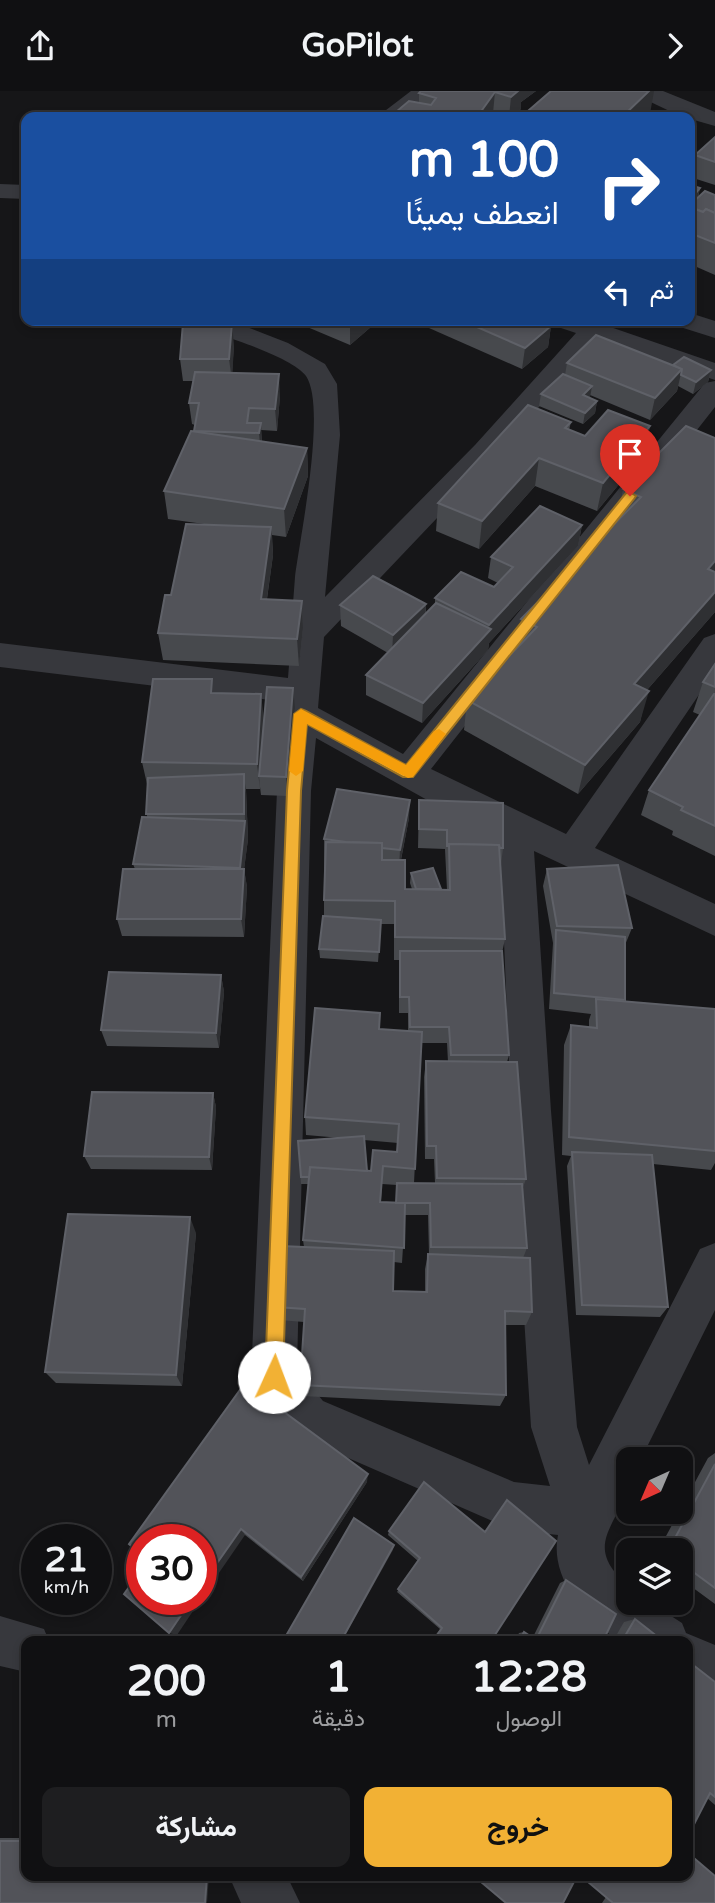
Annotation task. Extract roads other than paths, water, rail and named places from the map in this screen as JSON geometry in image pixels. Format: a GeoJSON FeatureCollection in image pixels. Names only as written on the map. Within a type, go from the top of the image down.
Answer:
{"type":"FeatureCollection","features":[{"type":"Feature","properties":{"kind":"street"},"geometry":{"type":"LineString","coordinates":[[395,112],[425,91]]}},
{"type":"Feature","properties":{"kind":"street"},"geometry":{"type":"LineString","coordinates":[[646,91],[682,112]]}},
{"type":"Feature","properties":{"kind":"street"},"geometry":{"type":"LineString","coordinates":[[695,116],[715,119]]}},
{"type":"Feature","properties":{"kind":"street"},"geometry":{"type":"LineString","coordinates":[[0,191],[21,193]]}},
{"type":"Feature","properties":{"kind":"street"},"geometry":{"type":"LineString","coordinates":[[695,323],[715,330]]}},
{"type":"Feature","properties":{"kind":"street"},"geometry":{"type":"LineString","coordinates":[[219,326],[289,354],[317,370],[322,378],[327,414],[294,791],[274,1377],[307,1417],[513,1506],[589,1514]]}},
{"type":"Feature","properties":{"kind":"street"},"geometry":{"type":"LineString","coordinates":[[308,634],[485,451],[577,326]]}},
{"type":"Feature","properties":{"kind":"street"},"geometry":{"type":"LineString","coordinates":[[581,326],[715,372]]}},
{"type":"Feature","properties":{"kind":"street"},"geometry":{"type":"LineString","coordinates":[[408,773],[715,390]]}},
{"type":"Feature","properties":{"kind":"street"},"geometry":{"type":"LineString","coordinates":[[573,852],[715,646]]}},
{"type":"Feature","properties":{"kind":"street"},"geometry":{"type":"LineString","coordinates":[[0,655],[301,703],[408,773],[715,921]]}},
{"type":"Feature","properties":{"kind":"street"},"geometry":{"type":"LineString","coordinates":[[512,824],[519,868],[531,1111],[554,1427],[574,1490],[589,1514]]}},
{"type":"Feature","properties":{"kind":"street"},"geometry":{"type":"LineString","coordinates":[[656,1636],[620,1612],[599,1593],[583,1566],[581,1540],[589,1514],[715,1264]]}},
{"type":"Feature","properties":{"kind":"street"},"geometry":{"type":"LineString","coordinates":[[0,1641],[21,1646]]}},
{"type":"Feature","properties":{"kind":"street"},"geometry":{"type":"LineString","coordinates":[[693,1660],[715,1675]]}},
{"type":"Feature","properties":{"kind":"street"},"geometry":{"type":"LineString","coordinates":[[259,1881],[272,1903]]}}]}
